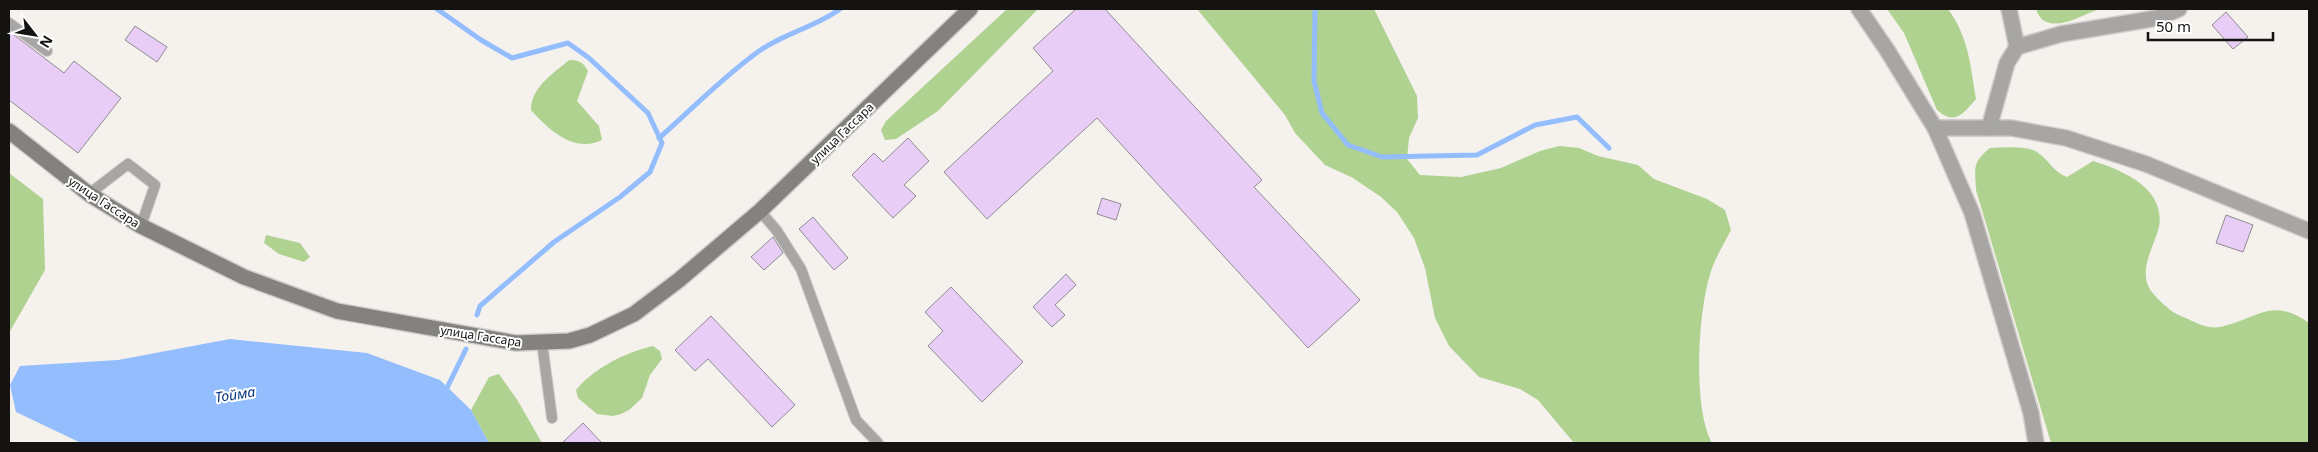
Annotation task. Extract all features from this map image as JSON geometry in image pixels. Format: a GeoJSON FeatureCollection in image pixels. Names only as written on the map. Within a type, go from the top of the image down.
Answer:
{"type":"FeatureCollection","features":[{"type":"Feature","properties":{"kind":"main road","name":"улица Гассара"},"geometry":{"type":"LineString","coordinates":[[9,131],[89,194],[140,226],[244,277],[337,311],[516,343],[569,341],[590,335],[634,314],[659,296],[760,211],[970,9]]}},
{"type":"Feature","properties":{"kind":"street"},"geometry":{"type":"LineString","coordinates":[[1859,9],[1887,50],[1935,128],[1972,213],[2031,413],[2036,443]]}},
{"type":"Feature","properties":{"kind":"street"},"geometry":{"type":"LineString","coordinates":[[2009,9],[2017,47]]}},
{"type":"Feature","properties":{"kind":"street"},"geometry":{"type":"LineString","coordinates":[[1989,128],[2007,63],[2017,47],[2061,34],[2157,18],[2179,9]]}},
{"type":"Feature","properties":{"kind":"street"},"geometry":{"type":"LineString","coordinates":[[1935,128],[2011,128],[2066,138],[2146,164],[2309,231]]}},
{"type":"Feature","properties":{"kind":"lane"},"geometry":{"type":"LineString","coordinates":[[9,23],[47,51]]}},
{"type":"Feature","properties":{"kind":"lane"},"geometry":{"type":"LineString","coordinates":[[89,194],[128,164],[155,185],[140,226]]}},
{"type":"Feature","properties":{"kind":"lane"},"geometry":{"type":"LineString","coordinates":[[760,211],[777,231],[802,269],[856,420],[878,443]]}},
{"type":"Feature","properties":{"kind":"lane"},"geometry":{"type":"LineString","coordinates":[[542,343],[552,418]]}},
{"type":"Feature","properties":{"kind":"green space"},"geometry":{"type":"Polygon","coordinates":[[[1007,9],[1038,9],[938,111],[896,139],[885,140],[881,130],[886,121],[1007,9]]]}},
{"type":"Feature","properties":{"kind":"green space"},"geometry":{"type":"Polygon","coordinates":[[[1197,9],[1374,9],[1417,96],[1418,118],[1409,138],[1407,159],[1420,175],[1461,177],[1501,168],[1540,151],[1559,146],[1579,148],[1598,156],[1638,165],[1654,179],[1707,199],[1725,210],[1731,230],[1712,268],[1707,285],[1703,307],[1699,357],[1702,406],[1706,427],[1712,443],[1574,443],[1538,400],[1520,389],[1479,377],[1449,346],[1435,318],[1425,268],[1414,238],[1397,212],[1381,197],[1353,178],[1325,165],[1295,133],[1285,115],[1197,9]]]}},
{"type":"Feature","properties":{"kind":"green space"},"geometry":{"type":"Polygon","coordinates":[[[1887,9],[1948,9],[1965,41],[1976,99],[1963,113],[1954,118],[1943,115],[1937,110],[1904,33],[1887,9]]]}},
{"type":"Feature","properties":{"kind":"green space"},"geometry":{"type":"Polygon","coordinates":[[[2036,9],[2099,9],[2073,20],[2055,24],[2041,18],[2036,9]]]}},
{"type":"Feature","properties":{"kind":"green space"},"geometry":{"type":"Polygon","coordinates":[[[569,60],[580,62],[588,71],[577,101],[599,126],[602,140],[592,144],[572,142],[562,137],[545,125],[531,110],[535,94],[544,81],[569,60]]]}},
{"type":"Feature","properties":{"kind":"green space"},"geometry":{"type":"Polygon","coordinates":[[[2014,147],[2032,150],[2041,155],[2058,172],[2067,177],[2093,161],[2117,170],[2140,183],[2149,191],[2156,202],[2159,213],[2159,227],[2148,258],[2146,278],[2154,294],[2175,313],[2199,324],[2212,327],[2220,327],[2274,310],[2296,315],[2309,323],[2309,443],[2051,443],[1976,190],[1977,162],[1990,148],[2014,147]]]}},
{"type":"Feature","properties":{"kind":"green space"},"geometry":{"type":"Polygon","coordinates":[[[9,173],[43,199],[45,270],[9,333],[9,173]]]}},
{"type":"Feature","properties":{"kind":"green space"},"geometry":{"type":"Polygon","coordinates":[[[266,235],[300,243],[310,257],[304,262],[279,254],[264,243],[266,235]]]}},
{"type":"Feature","properties":{"kind":"green space"},"geometry":{"type":"Polygon","coordinates":[[[653,346],[660,351],[662,359],[650,375],[642,398],[629,410],[613,416],[597,414],[578,398],[576,390],[601,368],[632,352],[653,346]]]}},
{"type":"Feature","properties":{"kind":"green space"},"geometry":{"type":"Polygon","coordinates":[[[499,374],[518,401],[542,443],[489,443],[471,410],[489,377],[499,374]]]}},
{"type":"Feature","properties":{"kind":"water","name":"Тойма"},"geometry":{"type":"Polygon","coordinates":[[[230,339],[367,353],[440,380],[471,410],[489,443],[81,443],[16,412],[10,385],[20,366],[118,360],[230,339]]]}},
{"type":"Feature","properties":{"kind":"building"},"geometry":{"type":"Polygon","coordinates":[[[1076,9],[1105,9],[1262,180],[1254,187],[1360,300],[1308,348],[1097,118],[987,219],[944,172],[1053,71],[1033,48],[1076,9]]]}},
{"type":"Feature","properties":{"kind":"building"},"geometry":{"type":"Polygon","coordinates":[[[2226,12],[2248,37],[2233,49],[2212,25],[2226,12]]]}},
{"type":"Feature","properties":{"kind":"building"},"geometry":{"type":"Polygon","coordinates":[[[135,26],[167,47],[157,62],[125,40],[135,26]]]}},
{"type":"Feature","properties":{"kind":"building"},"geometry":{"type":"Polygon","coordinates":[[[9,31],[64,73],[74,61],[121,98],[78,153],[9,100],[9,31]]]}},
{"type":"Feature","properties":{"kind":"building"},"geometry":{"type":"Polygon","coordinates":[[[908,138],[929,161],[904,185],[916,196],[893,218],[852,175],[874,153],[883,162],[908,138]]]}},
{"type":"Feature","properties":{"kind":"building"},"geometry":{"type":"Polygon","coordinates":[[[1102,198],[1121,204],[1116,220],[1097,214],[1102,198]]]}},
{"type":"Feature","properties":{"kind":"building"},"geometry":{"type":"Polygon","coordinates":[[[2226,215],[2253,225],[2243,252],[2216,243],[2226,215]]]}},
{"type":"Feature","properties":{"kind":"building"},"geometry":{"type":"Polygon","coordinates":[[[813,217],[848,258],[834,270],[799,229],[813,217]]]}},
{"type":"Feature","properties":{"kind":"building"},"geometry":{"type":"Polygon","coordinates":[[[773,237],[783,253],[764,270],[751,257],[773,237]]]}},
{"type":"Feature","properties":{"kind":"building"},"geometry":{"type":"Polygon","coordinates":[[[1066,274],[1076,285],[1055,305],[1065,315],[1052,327],[1033,307],[1066,274]]]}},
{"type":"Feature","properties":{"kind":"building"},"geometry":{"type":"Polygon","coordinates":[[[951,287],[1023,362],[982,402],[928,346],[943,331],[925,312],[951,287]]]}},
{"type":"Feature","properties":{"kind":"building"},"geometry":{"type":"Polygon","coordinates":[[[711,316],[795,405],[772,427],[708,359],[695,371],[675,350],[711,316]]]}},
{"type":"Feature","properties":{"kind":"building"},"geometry":{"type":"Polygon","coordinates":[[[583,423],[602,443],[562,443],[583,423]]]}},
{"type":"Feature","properties":{"kind":"waterway"},"geometry":{"type":"LineString","coordinates":[[437,9],[481,40],[512,58],[568,43],[589,58],[648,113],[662,143],[650,172],[620,197],[554,242],[480,306],[477,315]]}},
{"type":"Feature","properties":{"kind":"waterway"},"geometry":{"type":"LineString","coordinates":[[659,138],[718,84],[755,54],[776,41],[830,16],[840,9]]}},
{"type":"Feature","properties":{"kind":"waterway"},"geometry":{"type":"LineString","coordinates":[[1315,9],[1314,81],[1322,113],[1348,145],[1382,157],[1477,155],[1535,125],[1577,117],[1609,148]]}},
{"type":"Feature","properties":{"kind":"waterway"},"geometry":{"type":"LineString","coordinates":[[445,392],[466,349]]}}]}
